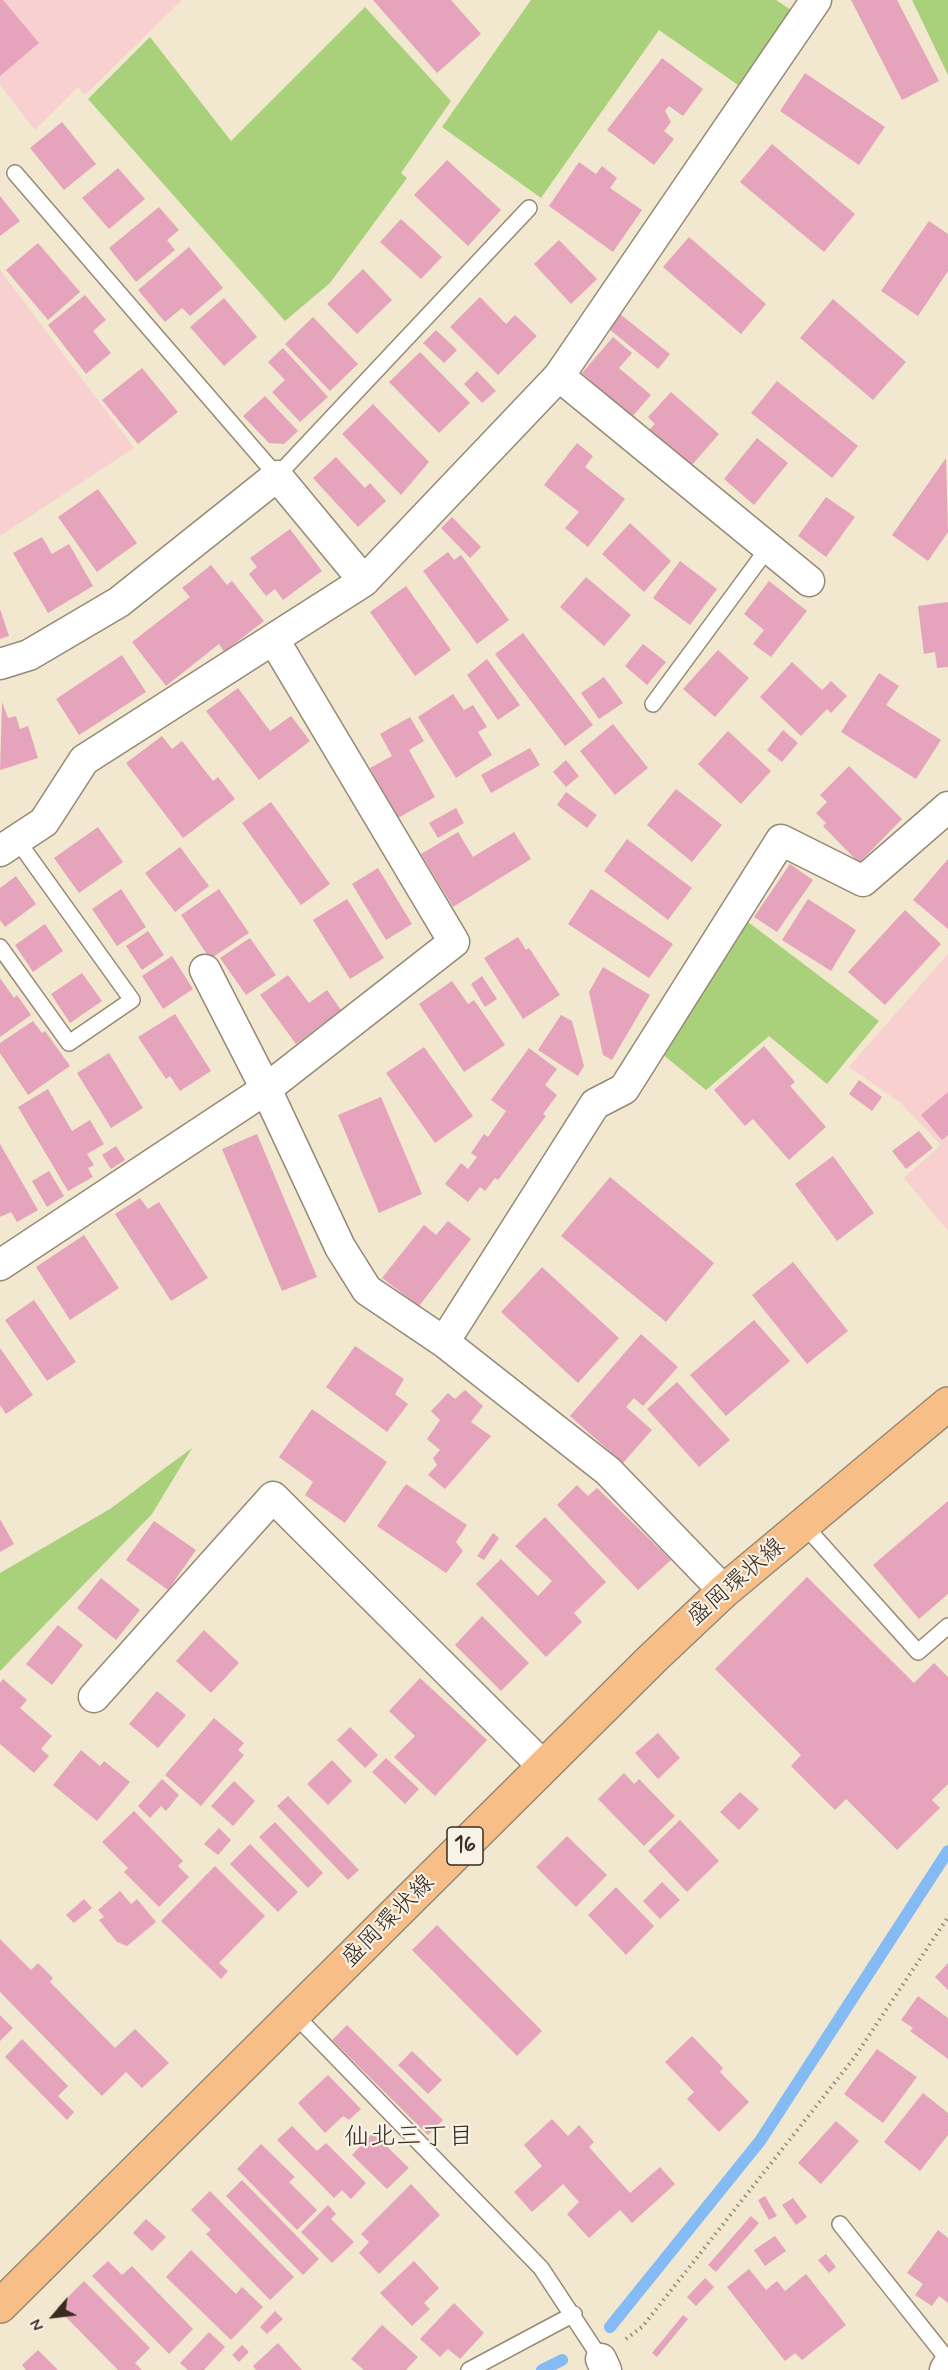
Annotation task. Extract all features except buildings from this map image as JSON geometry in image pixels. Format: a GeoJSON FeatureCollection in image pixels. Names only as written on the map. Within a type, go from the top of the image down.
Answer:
{"type":"FeatureCollection","features":[{"type":"Feature","properties":{"kind":"main road","name":"盛岡環状線"},"geometry":{"type":"LineString","coordinates":[[0,2306],[724,1592],[948,1404]]}},
{"type":"Feature","properties":{"kind":"street"},"geometry":{"type":"LineString","coordinates":[[8,845],[44,822],[84,760],[364,581],[560,376],[816,0]]}},
{"type":"Feature","properties":{"kind":"street"},"geometry":{"type":"LineString","coordinates":[[560,376],[809,581]]}},
{"type":"Feature","properties":{"kind":"street"},"geometry":{"type":"LineString","coordinates":[[0,664],[29,655],[119,602],[277,476],[364,581]]}},
{"type":"Feature","properties":{"kind":"street"},"geometry":{"type":"LineString","coordinates":[[0,1265],[266,1089],[454,942],[274,640]]}},
{"type":"Feature","properties":{"kind":"street"},"geometry":{"type":"LineString","coordinates":[[444,1342],[595,1104],[624,1089],[781,840],[863,881],[948,807]]}},
{"type":"Feature","properties":{"kind":"street"},"geometry":{"type":"LineString","coordinates":[[205,970],[266,1089],[340,1246],[367,1290],[444,1342],[608,1471],[724,1592]]}},
{"type":"Feature","properties":{"kind":"street"},"geometry":{"type":"LineString","coordinates":[[94,1697],[273,1497],[544,1767]]}},
{"type":"Feature","properties":{"kind":"street"},"geometry":{"type":"LineString","coordinates":[[945,2370],[948,2365]]}},
{"type":"Feature","properties":{"kind":"lane"},"geometry":{"type":"LineString","coordinates":[[15,173],[277,476],[529,207]]}},
{"type":"Feature","properties":{"kind":"lane"},"geometry":{"type":"LineString","coordinates":[[653,704],[768,548]]}},
{"type":"Feature","properties":{"kind":"lane"},"geometry":{"type":"LineString","coordinates":[[0,947],[69,1043],[132,1000],[8,845]]}},
{"type":"Feature","properties":{"kind":"lane"},"geometry":{"type":"LineString","coordinates":[[804,1525],[918,1652],[948,1626]]}},
{"type":"Feature","properties":{"kind":"lane"},"geometry":{"type":"LineString","coordinates":[[295,2016],[541,2268],[574,2314],[604,2364]]}},
{"type":"Feature","properties":{"kind":"lane"},"geometry":{"type":"LineString","coordinates":[[840,2224],[948,2360]]}},
{"type":"Feature","properties":{"kind":"lane"},"geometry":{"type":"LineString","coordinates":[[468,2370],[574,2314]]}},
{"type":"Feature","properties":{"kind":"path"},"geometry":{"type":"LineString","coordinates":[[604,2364],[643,2326],[854,2058],[948,1917]]}},
{"type":"Feature","properties":{"kind":"shaded area"},"geometry":{"type":"Polygon","coordinates":[[[0,0],[182,0],[85,95],[78,87],[35,130],[0,85],[0,0]]]}},
{"type":"Feature","properties":{"kind":"shaded area"},"geometry":{"type":"Polygon","coordinates":[[[0,270],[134,448],[0,536],[0,270]]]}},
{"type":"Feature","properties":{"kind":"shaded area"},"geometry":{"type":"Polygon","coordinates":[[[948,954],[948,1231],[904,1178],[941,1145],[901,1103],[849,1067],[948,954]]]}},
{"type":"Feature","properties":{"kind":"green space"},"geometry":{"type":"Polygon","coordinates":[[[531,0],[776,0],[791,10],[738,85],[659,30],[541,198],[442,127],[531,0]]]}},
{"type":"Feature","properties":{"kind":"green space"},"geometry":{"type":"Polygon","coordinates":[[[912,0],[948,0],[948,75],[912,0]]]}},
{"type":"Feature","properties":{"kind":"green space"},"geometry":{"type":"Polygon","coordinates":[[[365,7],[451,101],[401,173],[407,178],[330,283],[285,321],[88,99],[150,37],[231,141],[365,7]]]}},
{"type":"Feature","properties":{"kind":"green space"},"geometry":{"type":"Polygon","coordinates":[[[748,922],[879,1021],[827,1084],[769,1036],[706,1090],[661,1053],[748,922]]]}},
{"type":"Feature","properties":{"kind":"green space"},"geometry":{"type":"Polygon","coordinates":[[[192,1448],[152,1514],[0,1671],[0,1573],[110,1509],[192,1448]]]}},
{"type":"Feature","properties":{"kind":"waterway"},"geometry":{"type":"LineString","coordinates":[[610,2327],[760,2141],[948,1851]]}},
{"type":"Feature","properties":{"kind":"waterway"},"geometry":{"type":"LineString","coordinates":[[542,2370],[562,2360]]}},
{"type":"Feature","properties":{"kind":"district","name":"仙北三丁目"},"geometry":{"type":"Point","coordinates":[409,2139]}}]}
